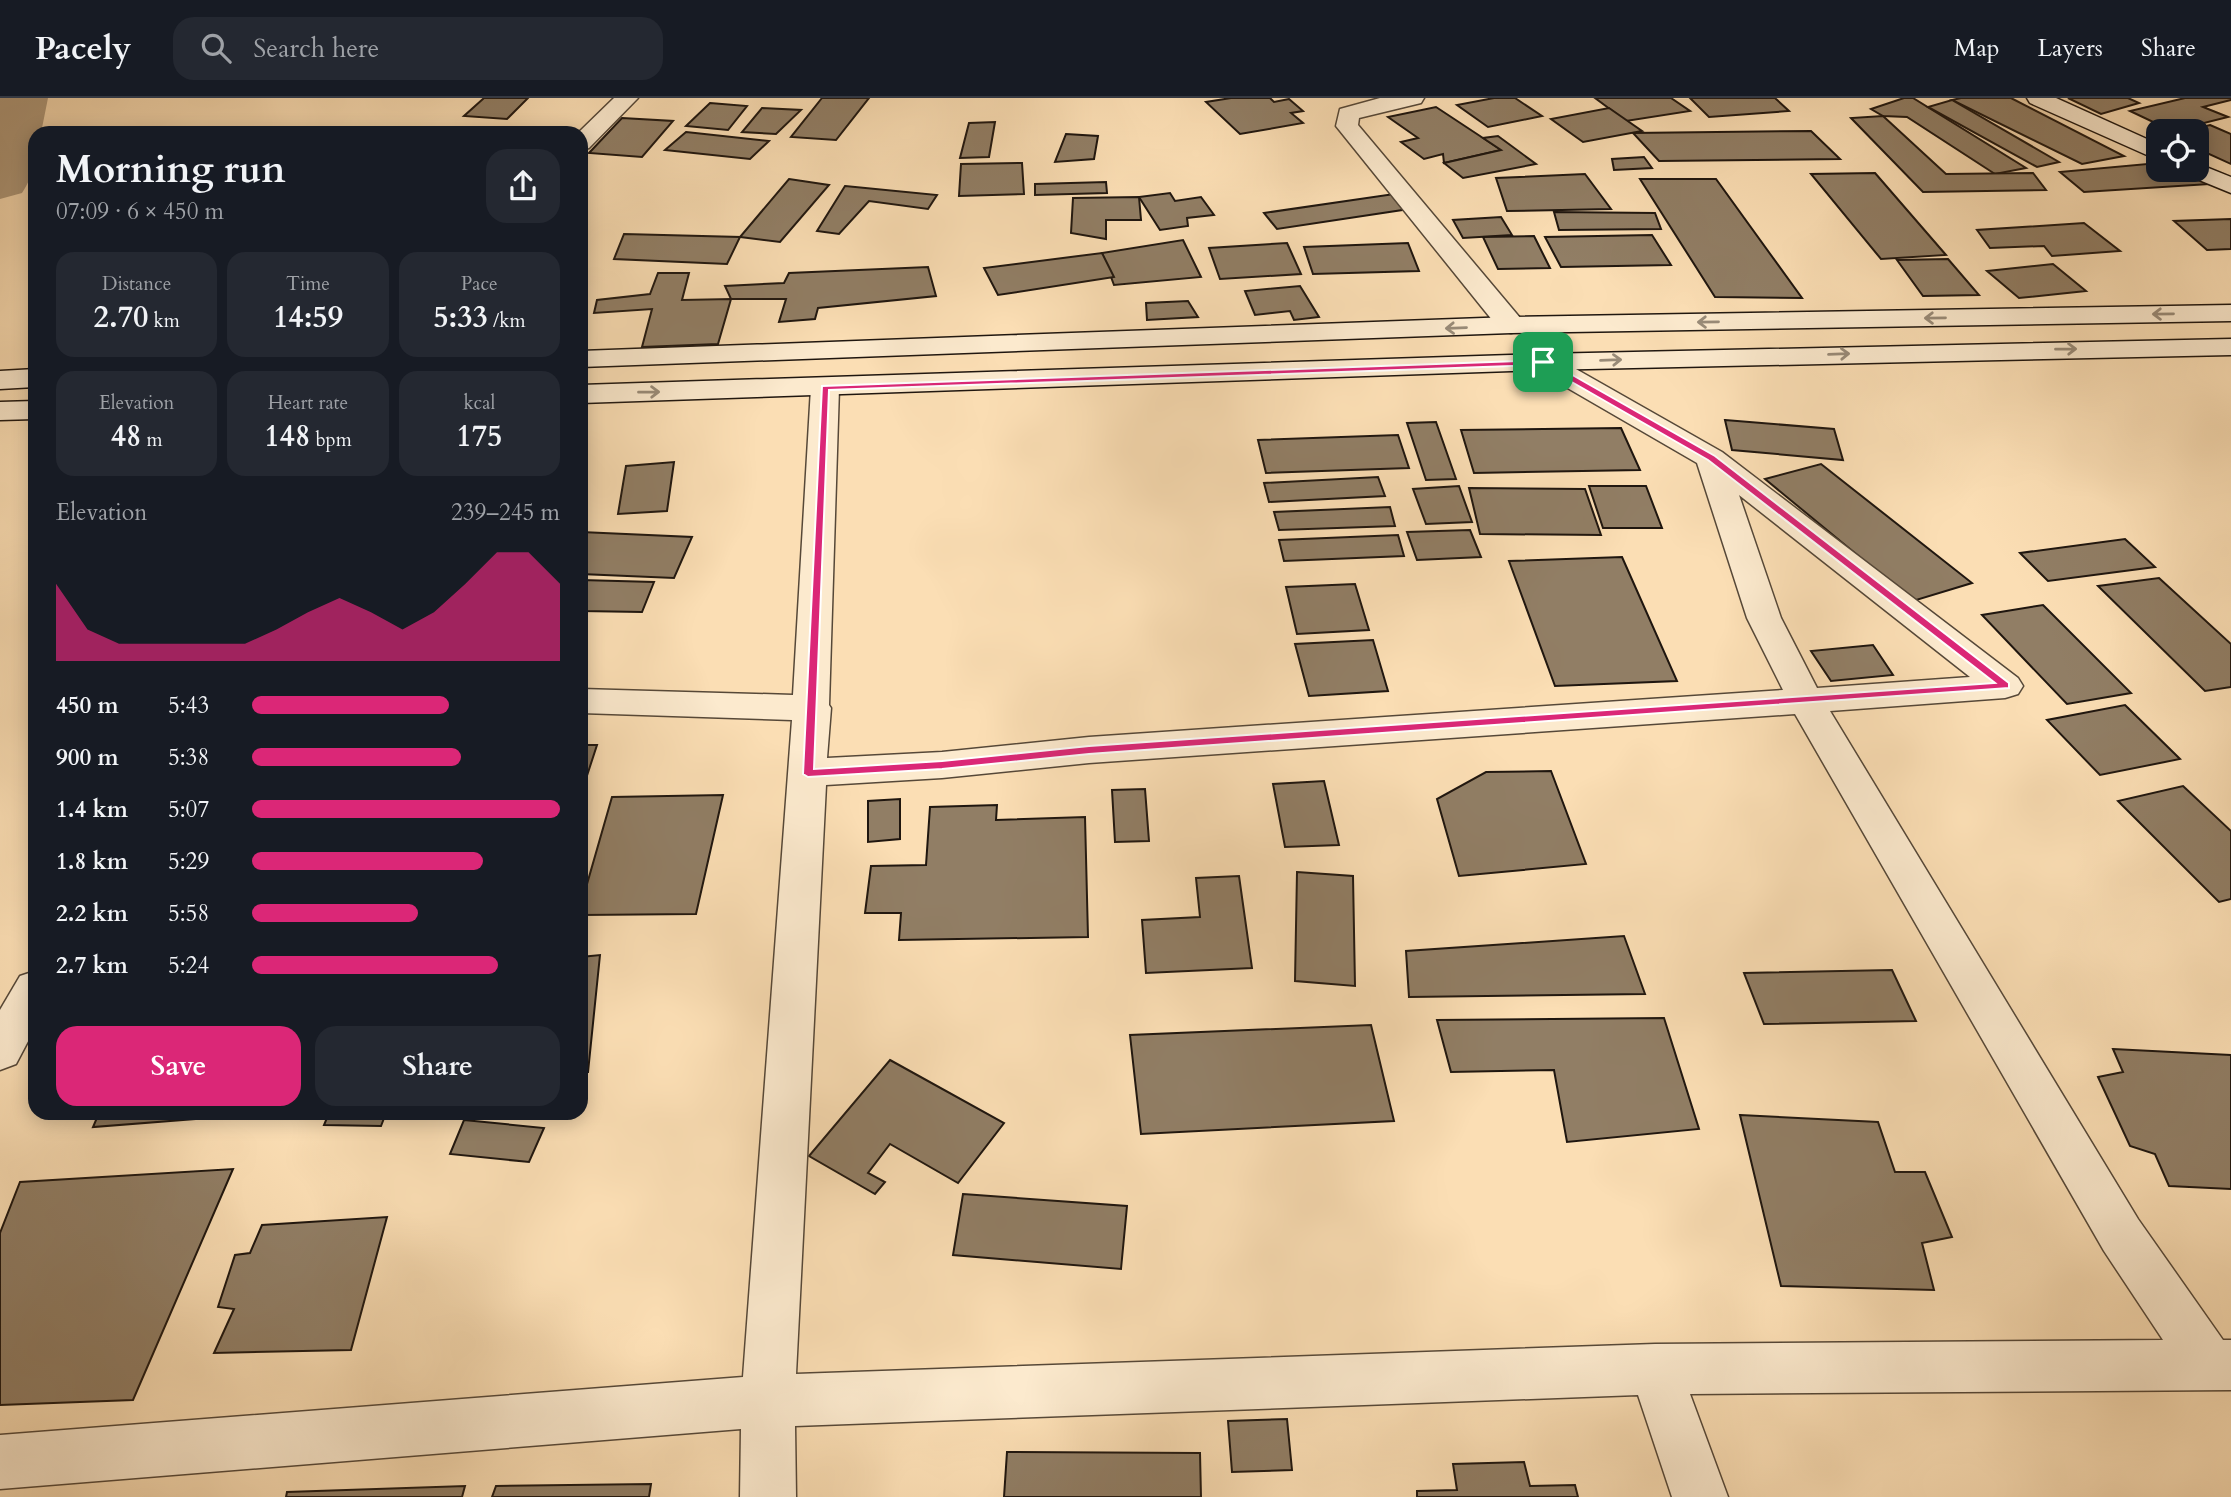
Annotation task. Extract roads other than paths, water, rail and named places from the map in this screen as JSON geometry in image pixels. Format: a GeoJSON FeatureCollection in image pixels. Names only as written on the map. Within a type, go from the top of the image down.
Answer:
{"type":"FeatureCollection","features":[{"type":"Feature","properties":{"kind":"street"},"geometry":{"type":"LineString","coordinates":[[588,136],[627,98]]}},
{"type":"Feature","properties":{"kind":"street"},"geometry":{"type":"LineString","coordinates":[[1413,98],[1363,108],[1348,114],[1347,126],[1511,325]]}},
{"type":"Feature","properties":{"kind":"street"},"geometry":{"type":"LineString","coordinates":[[2038,98],[2146,148]]}},
{"type":"Feature","properties":{"kind":"street"},"geometry":{"type":"LineString","coordinates":[[2209,176],[2231,186]]}},
{"type":"Feature","properties":{"kind":"street"},"geometry":{"type":"LineString","coordinates":[[588,359],[1090,343],[1511,325],[2231,313]]}},
{"type":"Feature","properties":{"kind":"street"},"geometry":{"type":"LineString","coordinates":[[588,394],[1543,362],[1968,350],[2231,347]]}},
{"type":"Feature","properties":{"kind":"street"},"geometry":{"type":"LineString","coordinates":[[808,774],[942,765],[1103,749],[2005,685],[1712,458],[1543,362]]}},
{"type":"Feature","properties":{"kind":"street"},"geometry":{"type":"LineString","coordinates":[[0,380],[28,378]]}},
{"type":"Feature","properties":{"kind":"street"},"geometry":{"type":"LineString","coordinates":[[768,1497],[768,1401],[813,708],[825,388]]}},
{"type":"Feature","properties":{"kind":"street"},"geometry":{"type":"LineString","coordinates":[[0,411],[28,410]]}},
{"type":"Feature","properties":{"kind":"street"},"geometry":{"type":"LineString","coordinates":[[1712,458],[1763,618],[1806,701],[2121,1235],[2221,1365]]}},
{"type":"Feature","properties":{"kind":"street"},"geometry":{"type":"LineString","coordinates":[[588,701],[813,708]]}},
{"type":"Feature","properties":{"kind":"street"},"geometry":{"type":"LineString","coordinates":[[0,1051],[28,1001]]}},
{"type":"Feature","properties":{"kind":"street"},"geometry":{"type":"LineString","coordinates":[[0,1462],[768,1401],[1655,1369],[2221,1365]]}},
{"type":"Feature","properties":{"kind":"street"},"geometry":{"type":"LineString","coordinates":[[1655,1369],[1700,1497]]}},
{"type":"Feature","properties":{"kind":"waterway"},"geometry":{"type":"LineString","coordinates":[[0,180],[20,98]]}}]}
